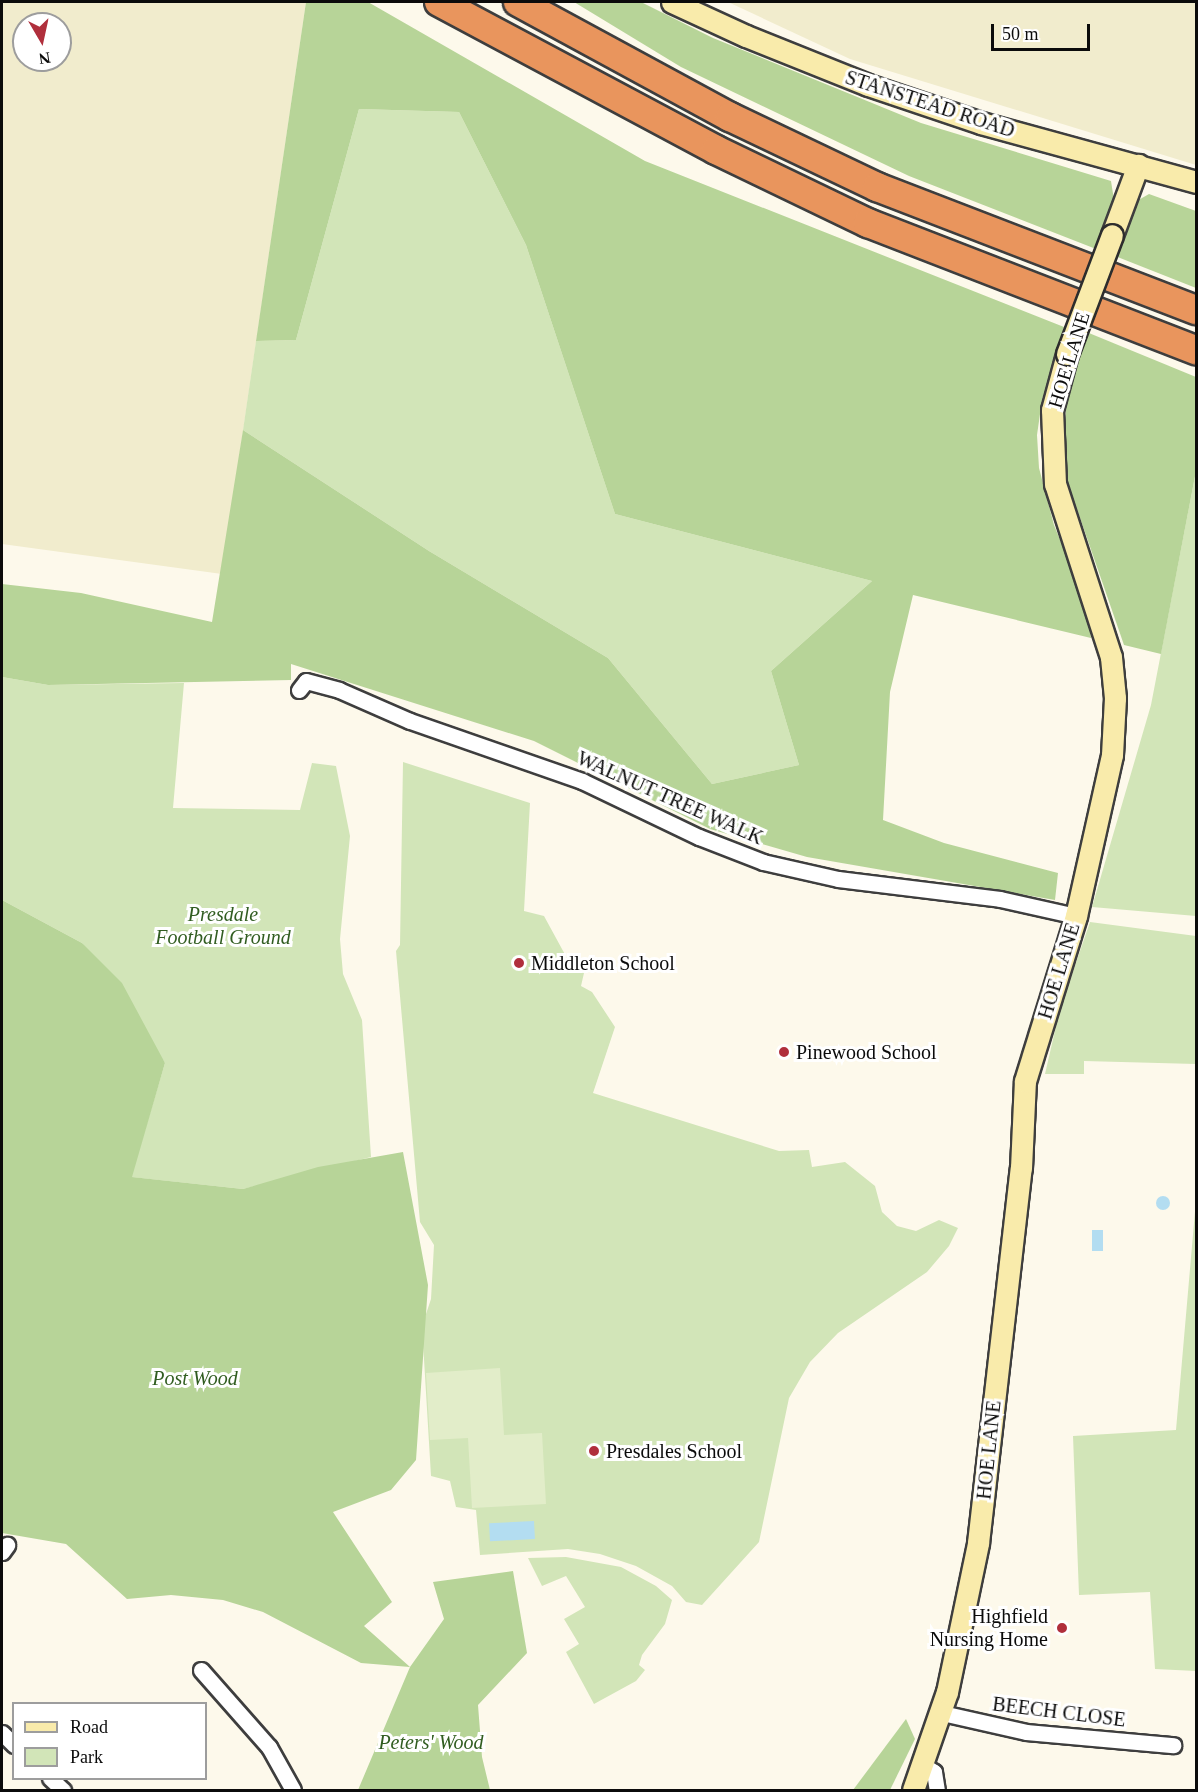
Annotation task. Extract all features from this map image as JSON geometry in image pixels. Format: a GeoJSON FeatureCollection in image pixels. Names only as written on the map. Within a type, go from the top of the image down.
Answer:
{"type":"FeatureCollection","features":[{"type":"Feature","properties":{"kind":"highway"},"geometry":{"type":"LineString","coordinates":[[439,2],[706,145],[868,223],[1197,350]]}},
{"type":"Feature","properties":{"kind":"highway"},"geometry":{"type":"LineString","coordinates":[[518,2],[730,117],[877,187],[1197,310]]}},
{"type":"Feature","properties":{"kind":"street","name":"STANSTEAD ROAD"},"geometry":{"type":"LineString","coordinates":[[672,2],[868,85],[981,123],[1197,182]]}},
{"type":"Feature","properties":{"kind":"street","name":"HOE LANE"},"geometry":{"type":"LineString","coordinates":[[913,1791],[942,1713],[987,1482],[1021,1168],[1025,1081],[1076,916],[1112,755],[1115,698],[1108,647],[1055,484],[1052,410],[1067,354],[1138,165]]}},
{"type":"Feature","properties":{"kind":"street","name":"WALNUT TREE WALK"},"geometry":{"type":"LineString","coordinates":[[299,690],[306,681],[339,690],[410,721],[582,780],[708,840],[763,862],[838,879],[999,899],[1076,916]]}},
{"type":"Feature","properties":{"kind":"street"},"geometry":{"type":"LineString","coordinates":[[201,1670],[269,1747],[293,1791]]}},
{"type":"Feature","properties":{"kind":"street","name":"BEECH CLOSE"},"geometry":{"type":"LineString","coordinates":[[942,1713],[1017,1731],[1173,1745]]}},
{"type":"Feature","properties":{"kind":"street"},"geometry":{"type":"LineString","coordinates":[[923,1765],[934,1772],[936,1791]]}},
{"type":"Feature","properties":{"kind":"street"},"geometry":{"type":"LineString","coordinates":[[51,1780],[63,1791]]}},
{"type":"Feature","properties":{"kind":"shaded area"},"geometry":{"type":"Polygon","coordinates":[[[2,2],[306,2],[222,574],[2,544],[2,2]]]}},
{"type":"Feature","properties":{"kind":"shaded area"},"geometry":{"type":"Polygon","coordinates":[[[728,2],[1196,2],[1196,165],[850,59],[728,2]]]}},
{"type":"Feature","properties":{"kind":"green space"},"geometry":{"type":"Polygon","coordinates":[[[306,2],[368,2],[645,161],[1064,327],[1042,400],[1037,435],[1039,468],[1054,525],[1088,609],[1091,638],[913,595],[890,692],[883,820],[944,843],[1058,873],[1055,900],[807,857],[710,829],[534,741],[291,664],[291,680],[48,685],[2,677],[2,584],[81,593],[212,622],[243,430],[429,551],[608,658],[712,784],[799,765],[771,671],[872,581],[615,514],[526,245],[459,112],[359,109],[296,340],[256,341],[306,2]]]}},
{"type":"Feature","properties":{"kind":"green space"},"geometry":{"type":"Polygon","coordinates":[[[574,2],[641,2],[713,38],[921,123],[1111,181],[1114,200],[1096,249],[909,176],[681,67],[574,2]]]}},
{"type":"Feature","properties":{"kind":"green space"},"geometry":{"type":"Polygon","coordinates":[[[359,109],[459,112],[526,245],[615,514],[872,581],[771,671],[799,765],[712,784],[608,658],[429,551],[243,430],[256,341],[296,340],[359,109]]]}},
{"type":"Feature","properties":{"kind":"green space"},"geometry":{"type":"Polygon","coordinates":[[[1149,194],[1196,211],[1196,288],[1115,256],[1135,202],[1149,194]]]}},
{"type":"Feature","properties":{"kind":"green space"},"geometry":{"type":"Polygon","coordinates":[[[1084,331],[1196,377],[1196,471],[1161,654],[1124,645],[1061,463],[1069,379],[1084,331]]]}},
{"type":"Feature","properties":{"kind":"green space"},"geometry":{"type":"Polygon","coordinates":[[[1196,471],[1196,916],[1092,907],[1151,705],[1196,471]]]}},
{"type":"Feature","properties":{"kind":"green space","name":"Presdale Football Ground"},"geometry":{"type":"Polygon","coordinates":[[[2,677],[48,685],[184,683],[173,808],[300,810],[312,763],[336,766],[350,836],[340,939],[343,974],[362,1020],[371,1157],[243,1189],[131,1177],[165,1063],[82,943],[2,900],[2,677]]]}},
{"type":"Feature","properties":{"kind":"green space"},"geometry":{"type":"Polygon","coordinates":[[[403,762],[530,803],[524,911],[544,916],[574,971],[584,973],[581,986],[592,992],[615,1027],[593,1093],[779,1151],[809,1150],[812,1167],[845,1162],[875,1186],[882,1212],[897,1226],[916,1231],[939,1220],[958,1228],[949,1246],[927,1272],[838,1333],[810,1362],[789,1398],[759,1542],[702,1605],[686,1602],[672,1586],[636,1566],[600,1554],[568,1549],[480,1555],[476,1510],[456,1507],[450,1481],[431,1476],[422,1326],[431,1299],[434,1245],[420,1222],[396,951],[400,945],[403,762]]]}},
{"type":"Feature","properties":{"kind":"green space","name":"Post Wood"},"geometry":{"type":"Polygon","coordinates":[[[2,900],[82,943],[122,983],[165,1063],[132,1177],[243,1189],[318,1167],[403,1152],[428,1285],[416,1460],[391,1490],[333,1512],[392,1602],[364,1626],[410,1667],[361,1663],[263,1612],[223,1600],[171,1595],[127,1599],[66,1544],[2,1533],[2,900]]]}},
{"type":"Feature","properties":{"kind":"green space"},"geometry":{"type":"Polygon","coordinates":[[[1090,922],[1196,936],[1196,1064],[1084,1061],[1084,1074],[1045,1074],[1060,1009],[1090,922]]]}},
{"type":"Feature","properties":{"kind":"green space"},"geometry":{"type":"Polygon","coordinates":[[[1196,1200],[1196,1671],[1155,1669],[1150,1592],[1079,1595],[1073,1436],[1176,1430],[1196,1200]]]}},
{"type":"Feature","properties":{"kind":"green space"},"geometry":{"type":"Polygon","coordinates":[[[500,1368],[504,1435],[542,1433],[546,1504],[472,1508],[468,1438],[430,1440],[426,1373],[500,1368]]]}},
{"type":"Feature","properties":{"kind":"green space"},"geometry":{"type":"Polygon","coordinates":[[[566,1557],[621,1567],[656,1586],[672,1600],[665,1624],[642,1655],[639,1665],[645,1670],[636,1681],[594,1704],[566,1652],[579,1644],[564,1619],[585,1607],[566,1576],[542,1586],[528,1558],[566,1557]]]}},
{"type":"Feature","properties":{"kind":"green space","name":"Peters' Wood"},"geometry":{"type":"Polygon","coordinates":[[[513,1571],[527,1653],[478,1705],[482,1757],[490,1790],[358,1790],[410,1667],[444,1619],[433,1582],[513,1571]]]}},
{"type":"Feature","properties":{"kind":"green space"},"geometry":{"type":"Polygon","coordinates":[[[906,1719],[915,1739],[890,1790],[853,1790],[906,1719]]]}},
{"type":"Feature","properties":{"kind":"water"},"geometry":{"type":"Polygon","coordinates":[[[1160,1196],[1166,1196],[1170,1203],[1166,1210],[1160,1210],[1156,1206],[1156,1200],[1160,1196]]]}},
{"type":"Feature","properties":{"kind":"water"},"geometry":{"type":"Polygon","coordinates":[[[1092,1230],[1103,1230],[1103,1251],[1092,1251],[1092,1230]]]}},
{"type":"Feature","properties":{"kind":"water"},"geometry":{"type":"Polygon","coordinates":[[[534,1521],[535,1539],[490,1541],[489,1523],[534,1521]]]}},
{"type":"Feature","properties":{"kind":"place","name":"Middleton School"},"geometry":{"type":"Point","coordinates":[519,963]}},
{"type":"Feature","properties":{"kind":"place","name":"Pinewood School"},"geometry":{"type":"Point","coordinates":[784,1052]}},
{"type":"Feature","properties":{"kind":"place","name":"Presdales School"},"geometry":{"type":"Point","coordinates":[594,1451]}},
{"type":"Feature","properties":{"kind":"place","name":"Highfield Nursing Home"},"geometry":{"type":"Point","coordinates":[1062,1628]}}]}
